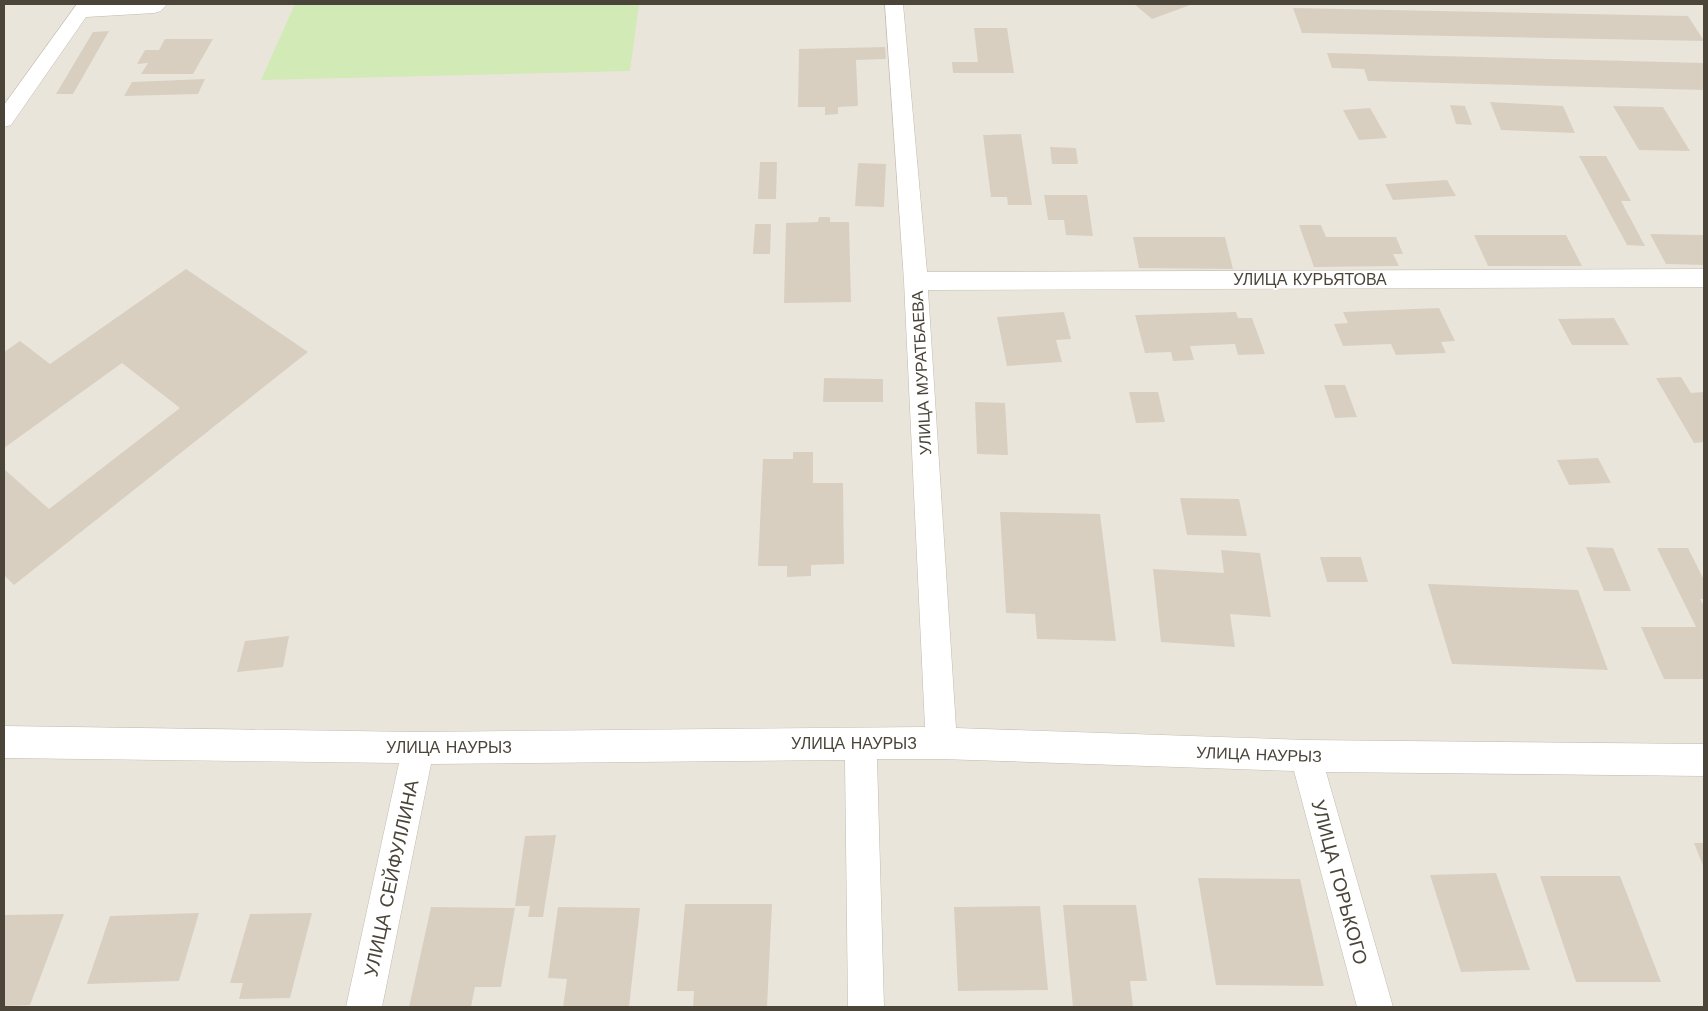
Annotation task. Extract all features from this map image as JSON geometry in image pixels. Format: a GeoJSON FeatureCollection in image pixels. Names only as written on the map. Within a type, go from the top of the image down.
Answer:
{"type":"FeatureCollection","features":[{"type":"Feature","properties":{"kind":"street"},"geometry":{"type":"LineString","coordinates":[[4,120],[83,8],[154,7],[158,4]]}},
{"type":"Feature","properties":{"kind":"street","name":"УЛИЦА МУРАТБАЕВА"},"geometry":{"type":"LineString","coordinates":[[894,4],[916,281],[941,743]]}},
{"type":"Feature","properties":{"kind":"street","name":"УЛИЦА КУРЬЯТОВА"},"geometry":{"type":"LineString","coordinates":[[916,281],[1704,278]]}},
{"type":"Feature","properties":{"kind":"street","name":"УЛИЦА НАУРЫЗ"},"geometry":{"type":"LineString","coordinates":[[4,742],[418,748],[941,743],[1306,756],[1704,760]]}},
{"type":"Feature","properties":{"kind":"street"},"geometry":{"type":"LineString","coordinates":[[861,743],[866,1007]]}},
{"type":"Feature","properties":{"kind":"street","name":"УЛИЦА СЕЙФУЛЛИНА"},"geometry":{"type":"LineString","coordinates":[[364,1007],[418,748]]}},
{"type":"Feature","properties":{"kind":"street","name":"УЛИЦА ГОРЬКОГО"},"geometry":{"type":"LineString","coordinates":[[1306,756],[1375,1007]]}},
{"type":"Feature","properties":{"kind":"shaded area"},"geometry":{"type":"Polygon","coordinates":[[[4,4],[1704,4],[1704,1007],[4,1007],[4,4]]]}},
{"type":"Feature","properties":{"kind":"green space"},"geometry":{"type":"Polygon","coordinates":[[[295,4],[639,4],[630,71],[261,80],[295,4]]]}},
{"type":"Feature","properties":{"kind":"building"},"geometry":{"type":"Polygon","coordinates":[[[1134,4],[1193,4],[1152,19],[1134,4]]]}},
{"type":"Feature","properties":{"kind":"building"},"geometry":{"type":"Polygon","coordinates":[[[1293,8],[1688,16],[1704,41],[1302,33],[1293,8]]]}},
{"type":"Feature","properties":{"kind":"building"},"geometry":{"type":"Polygon","coordinates":[[[974,28],[1007,28],[1014,73],[953,73],[952,62],[978,62],[974,28]]]}},
{"type":"Feature","properties":{"kind":"building"},"geometry":{"type":"Polygon","coordinates":[[[109,31],[73,94],[56,94],[93,32],[109,31]]]}},
{"type":"Feature","properties":{"kind":"building"},"geometry":{"type":"Polygon","coordinates":[[[165,39],[213,39],[193,74],[141,74],[148,63],[137,64],[145,50],[159,50],[165,39]]]}},
{"type":"Feature","properties":{"kind":"building"},"geometry":{"type":"Polygon","coordinates":[[[885,47],[886,59],[856,60],[858,106],[838,107],[838,114],[825,115],[825,107],[798,107],[799,49],[885,47]]]}},
{"type":"Feature","properties":{"kind":"building"},"geometry":{"type":"Polygon","coordinates":[[[1327,53],[1704,63],[1704,90],[1368,81],[1364,69],[1332,68],[1327,53]]]}},
{"type":"Feature","properties":{"kind":"building"},"geometry":{"type":"Polygon","coordinates":[[[205,79],[198,94],[124,96],[132,82],[205,79]]]}},
{"type":"Feature","properties":{"kind":"building"},"geometry":{"type":"Polygon","coordinates":[[[1490,102],[1563,106],[1575,133],[1501,130],[1490,102]]]}},
{"type":"Feature","properties":{"kind":"building"},"geometry":{"type":"Polygon","coordinates":[[[1450,105],[1465,106],[1472,125],[1456,124],[1450,105]]]}},
{"type":"Feature","properties":{"kind":"building"},"geometry":{"type":"Polygon","coordinates":[[[1613,106],[1663,107],[1690,151],[1639,150],[1613,106]]]}},
{"type":"Feature","properties":{"kind":"building"},"geometry":{"type":"Polygon","coordinates":[[[1370,108],[1387,138],[1359,140],[1343,110],[1370,108]]]}},
{"type":"Feature","properties":{"kind":"building"},"geometry":{"type":"Polygon","coordinates":[[[1021,134],[1032,205],[1008,205],[1007,197],[991,197],[983,135],[1021,134]]]}},
{"type":"Feature","properties":{"kind":"building"},"geometry":{"type":"Polygon","coordinates":[[[1050,147],[1076,148],[1078,164],[1052,164],[1050,147]]]}},
{"type":"Feature","properties":{"kind":"building"},"geometry":{"type":"Polygon","coordinates":[[[1579,156],[1606,156],[1631,201],[1621,201],[1645,246],[1627,245],[1579,156]]]}},
{"type":"Feature","properties":{"kind":"building"},"geometry":{"type":"Polygon","coordinates":[[[760,162],[777,162],[776,199],[758,199],[760,162]]]}},
{"type":"Feature","properties":{"kind":"building"},"geometry":{"type":"Polygon","coordinates":[[[858,163],[886,164],[884,207],[855,206],[858,163]]]}},
{"type":"Feature","properties":{"kind":"building"},"geometry":{"type":"Polygon","coordinates":[[[1447,180],[1456,196],[1393,200],[1385,184],[1447,180]]]}},
{"type":"Feature","properties":{"kind":"building"},"geometry":{"type":"Polygon","coordinates":[[[1044,195],[1087,195],[1093,236],[1066,235],[1064,220],[1048,220],[1044,195]]]}},
{"type":"Feature","properties":{"kind":"building"},"geometry":{"type":"Polygon","coordinates":[[[819,217],[830,217],[830,222],[849,222],[851,302],[784,303],[786,223],[818,222],[819,217]]]}},
{"type":"Feature","properties":{"kind":"building"},"geometry":{"type":"Polygon","coordinates":[[[755,224],[771,224],[770,254],[753,254],[755,224]]]}},
{"type":"Feature","properties":{"kind":"building"},"geometry":{"type":"Polygon","coordinates":[[[1299,225],[1321,225],[1326,237],[1396,237],[1403,254],[1393,254],[1399,266],[1314,267],[1299,225]]]}},
{"type":"Feature","properties":{"kind":"building"},"geometry":{"type":"Polygon","coordinates":[[[1650,234],[1704,235],[1704,265],[1666,264],[1650,234]]]}},
{"type":"Feature","properties":{"kind":"building"},"geometry":{"type":"Polygon","coordinates":[[[1474,235],[1566,235],[1582,266],[1488,266],[1474,235]]]}},
{"type":"Feature","properties":{"kind":"building"},"geometry":{"type":"Polygon","coordinates":[[[1133,237],[1225,237],[1233,269],[1139,268],[1133,237]]]}},
{"type":"Feature","properties":{"kind":"building"},"geometry":{"type":"Polygon","coordinates":[[[186,269],[308,352],[14,585],[4,575],[4,469],[49,509],[180,408],[122,363],[4,448],[4,352],[20,341],[50,364],[186,269]]]}},
{"type":"Feature","properties":{"kind":"building"},"geometry":{"type":"Polygon","coordinates":[[[1439,308],[1455,341],[1441,342],[1446,353],[1396,355],[1391,344],[1343,346],[1334,324],[1348,323],[1343,312],[1439,308]]]}},
{"type":"Feature","properties":{"kind":"building"},"geometry":{"type":"Polygon","coordinates":[[[1064,312],[1071,339],[1056,340],[1062,362],[1007,366],[997,317],[1064,312]]]}},
{"type":"Feature","properties":{"kind":"building"},"geometry":{"type":"Polygon","coordinates":[[[1236,312],[1238,318],[1252,318],[1265,354],[1238,355],[1235,344],[1190,346],[1194,360],[1173,361],[1171,352],[1145,353],[1135,315],[1236,312]]]}},
{"type":"Feature","properties":{"kind":"building"},"geometry":{"type":"Polygon","coordinates":[[[1614,318],[1629,345],[1572,345],[1558,319],[1614,318]]]}},
{"type":"Feature","properties":{"kind":"building"},"geometry":{"type":"Polygon","coordinates":[[[1681,377],[1691,393],[1704,392],[1704,442],[1694,443],[1656,378],[1681,377]]]}},
{"type":"Feature","properties":{"kind":"building"},"geometry":{"type":"Polygon","coordinates":[[[824,378],[883,379],[883,402],[823,402],[824,378]]]}},
{"type":"Feature","properties":{"kind":"building"},"geometry":{"type":"Polygon","coordinates":[[[1324,385],[1345,385],[1357,417],[1335,418],[1324,385]]]}},
{"type":"Feature","properties":{"kind":"building"},"geometry":{"type":"Polygon","coordinates":[[[1129,392],[1158,392],[1165,422],[1136,423],[1129,392]]]}},
{"type":"Feature","properties":{"kind":"building"},"geometry":{"type":"Polygon","coordinates":[[[975,402],[1005,403],[1008,455],[977,454],[975,402]]]}},
{"type":"Feature","properties":{"kind":"building"},"geometry":{"type":"Polygon","coordinates":[[[793,452],[813,452],[813,483],[843,483],[844,564],[811,565],[811,576],[787,577],[787,566],[758,566],[763,459],[793,459],[793,452]]]}},
{"type":"Feature","properties":{"kind":"building"},"geometry":{"type":"Polygon","coordinates":[[[1598,458],[1611,483],[1569,485],[1557,460],[1598,458]]]}},
{"type":"Feature","properties":{"kind":"building"},"geometry":{"type":"Polygon","coordinates":[[[1180,498],[1239,499],[1247,536],[1187,535],[1180,498]]]}},
{"type":"Feature","properties":{"kind":"building"},"geometry":{"type":"Polygon","coordinates":[[[1000,512],[1100,514],[1116,641],[1037,639],[1035,614],[1006,613],[1000,512]]]}},
{"type":"Feature","properties":{"kind":"building"},"geometry":{"type":"Polygon","coordinates":[[[1586,547],[1613,548],[1631,591],[1604,591],[1586,547]]]}},
{"type":"Feature","properties":{"kind":"building"},"geometry":{"type":"Polygon","coordinates":[[[1657,548],[1688,548],[1704,580],[1704,599],[1700,599],[1704,606],[1704,679],[1664,679],[1641,627],[1696,627],[1657,548]]]}},
{"type":"Feature","properties":{"kind":"building"},"geometry":{"type":"Polygon","coordinates":[[[1221,550],[1260,553],[1271,617],[1230,614],[1235,647],[1161,642],[1153,569],[1224,573],[1221,550]]]}},
{"type":"Feature","properties":{"kind":"building"},"geometry":{"type":"Polygon","coordinates":[[[1320,557],[1361,557],[1368,582],[1327,582],[1320,557]]]}},
{"type":"Feature","properties":{"kind":"building"},"geometry":{"type":"Polygon","coordinates":[[[1428,584],[1578,590],[1608,670],[1452,664],[1428,584]]]}},
{"type":"Feature","properties":{"kind":"building"},"geometry":{"type":"Polygon","coordinates":[[[289,636],[283,667],[237,672],[245,641],[289,636]]]}},
{"type":"Feature","properties":{"kind":"building"},"geometry":{"type":"Polygon","coordinates":[[[556,835],[543,917],[528,917],[530,906],[515,906],[525,836],[556,835]]]}},
{"type":"Feature","properties":{"kind":"building"},"geometry":{"type":"Polygon","coordinates":[[[1694,843],[1704,843],[1704,868],[1694,843]]]}},
{"type":"Feature","properties":{"kind":"building"},"geometry":{"type":"Polygon","coordinates":[[[1496,873],[1530,970],[1461,972],[1430,875],[1496,873]]]}},
{"type":"Feature","properties":{"kind":"building"},"geometry":{"type":"Polygon","coordinates":[[[1540,876],[1620,876],[1661,982],[1576,982],[1540,876]]]}},
{"type":"Feature","properties":{"kind":"building"},"geometry":{"type":"Polygon","coordinates":[[[1198,878],[1300,879],[1324,986],[1216,985],[1198,878]]]}},
{"type":"Feature","properties":{"kind":"building"},"geometry":{"type":"Polygon","coordinates":[[[685,904],[772,904],[767,1007],[693,1007],[694,991],[677,991],[685,904]]]}},
{"type":"Feature","properties":{"kind":"building"},"geometry":{"type":"Polygon","coordinates":[[[1063,905],[1136,905],[1147,981],[1130,981],[1133,1007],[1073,1007],[1063,905]]]}},
{"type":"Feature","properties":{"kind":"building"},"geometry":{"type":"Polygon","coordinates":[[[1040,906],[1048,990],[958,991],[954,907],[1040,906]]]}},
{"type":"Feature","properties":{"kind":"building"},"geometry":{"type":"Polygon","coordinates":[[[431,907],[515,908],[501,987],[475,987],[471,1007],[409,1007],[431,907]]]}},
{"type":"Feature","properties":{"kind":"building"},"geometry":{"type":"Polygon","coordinates":[[[558,907],[640,908],[629,1007],[563,1007],[567,979],[548,978],[558,907]]]}},
{"type":"Feature","properties":{"kind":"building"},"geometry":{"type":"Polygon","coordinates":[[[199,913],[179,981],[87,984],[110,916],[199,913]]]}},
{"type":"Feature","properties":{"kind":"building"},"geometry":{"type":"Polygon","coordinates":[[[312,913],[290,998],[239,999],[243,983],[230,983],[250,914],[312,913]]]}},
{"type":"Feature","properties":{"kind":"building"},"geometry":{"type":"Polygon","coordinates":[[[64,914],[30,1005],[4,1006],[4,915],[64,914]]]}}]}
